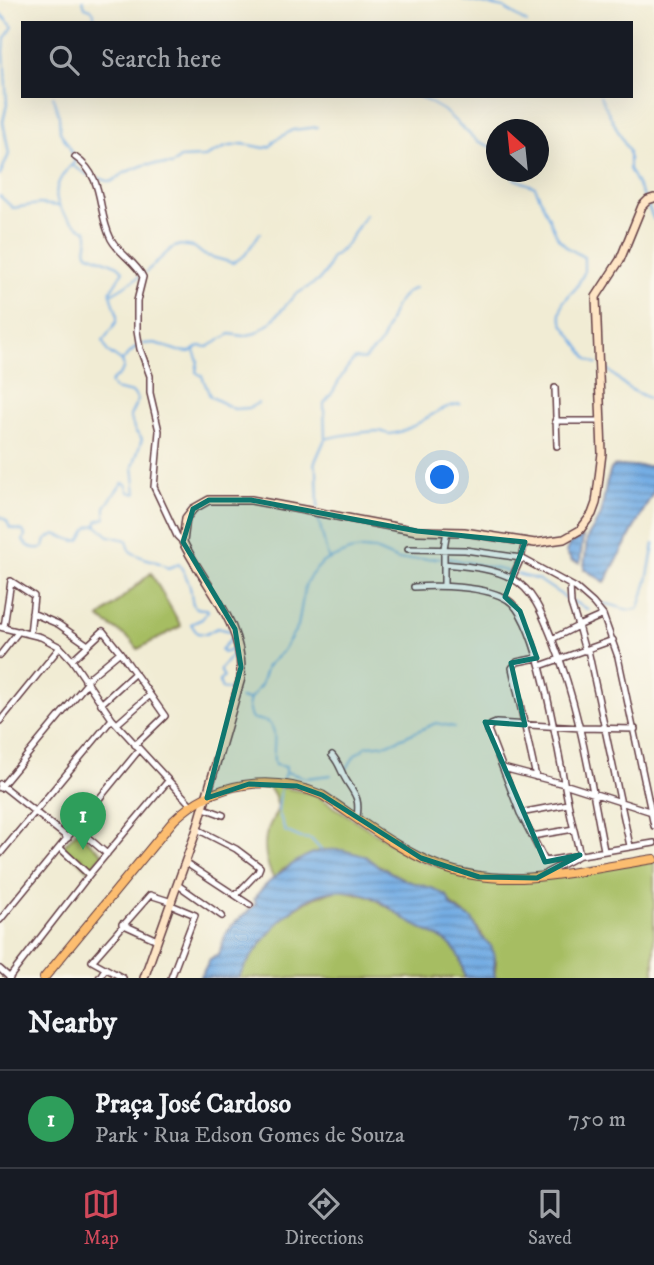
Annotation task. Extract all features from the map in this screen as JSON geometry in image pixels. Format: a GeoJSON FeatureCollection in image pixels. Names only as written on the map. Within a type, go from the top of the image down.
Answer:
{"type":"FeatureCollection","features":[{"type":"Feature","properties":{"kind":"main road"},"geometry":{"type":"LineString","coordinates":[[144,978],[198,830],[241,678],[240,656],[234,629],[183,542],[189,513],[197,505],[209,500],[251,500],[417,530],[473,533],[524,542],[564,539],[580,530],[596,503],[601,467],[596,297],[620,260],[639,211],[652,198]]}},
{"type":"Feature","properties":{"kind":"main road"},"geometry":{"type":"LineString","coordinates":[[44,978],[167,828],[192,806],[239,785],[277,783],[297,786],[322,795],[409,851],[450,870],[492,878],[537,878],[654,859]]}},
{"type":"Feature","properties":{"kind":"street"},"geometry":{"type":"LineString","coordinates":[[75,157],[86,165],[96,181],[110,237],[143,276],[138,301],[137,331],[140,349],[150,376],[150,393],[159,431],[154,487],[177,536],[183,542]]}},
{"type":"Feature","properties":{"kind":"street"},"geometry":{"type":"LineString","coordinates":[[555,388],[557,446]]}},
{"type":"Feature","properties":{"kind":"street"},"geometry":{"type":"LineString","coordinates":[[555,421],[601,421]]}},
{"type":"Feature","properties":{"kind":"street"},"geometry":{"type":"LineString","coordinates":[[444,586],[447,531]]}},
{"type":"Feature","properties":{"kind":"street"},"geometry":{"type":"LineString","coordinates":[[512,578],[522,558],[524,542]]}},
{"type":"Feature","properties":{"kind":"street"},"geometry":{"type":"LineString","coordinates":[[408,549],[444,548],[522,558],[582,592],[603,615],[635,729],[654,826]]}},
{"type":"Feature","properties":{"kind":"street"},"geometry":{"type":"LineString","coordinates":[[444,564],[512,578],[534,601],[561,660],[580,729],[604,850]]}},
{"type":"Feature","properties":{"kind":"street"},"geometry":{"type":"LineString","coordinates":[[30,634],[34,596],[11,582],[2,627],[30,634],[60,647],[114,721],[192,806]]}},
{"type":"Feature","properties":{"kind":"street"},"geometry":{"type":"LineString","coordinates":[[570,585],[571,604],[587,650],[607,729],[630,846]]}},
{"type":"Feature","properties":{"kind":"street"},"geometry":{"type":"LineString","coordinates":[[414,587],[444,586],[486,592],[508,600],[520,611],[540,666],[580,855]]}},
{"type":"Feature","properties":{"kind":"street"},"geometry":{"type":"LineString","coordinates":[[33,613],[58,624],[88,645]]}},
{"type":"Feature","properties":{"kind":"street"},"geometry":{"type":"LineString","coordinates":[[552,639],[603,615]]}},
{"type":"Feature","properties":{"kind":"street"},"geometry":{"type":"LineString","coordinates":[[0,655],[19,631]]}},
{"type":"Feature","properties":{"kind":"street"},"geometry":{"type":"LineString","coordinates":[[0,920],[77,828],[137,747],[165,716],[104,631],[72,660]]}},
{"type":"Feature","properties":{"kind":"street"},"geometry":{"type":"LineString","coordinates":[[540,666],[612,640]]}},
{"type":"Feature","properties":{"kind":"street"},"geometry":{"type":"LineString","coordinates":[[0,721],[60,647]]}},
{"type":"Feature","properties":{"kind":"street"},"geometry":{"type":"LineString","coordinates":[[68,838],[1,786],[86,682],[120,652]]}},
{"type":"Feature","properties":{"kind":"street"},"geometry":{"type":"LineString","coordinates":[[536,777],[512,665],[537,657]]}},
{"type":"Feature","properties":{"kind":"street"},"geometry":{"type":"LineString","coordinates":[[101,704],[135,673]]}},
{"type":"Feature","properties":{"kind":"street"},"geometry":{"type":"LineString","coordinates":[[0,854],[114,721],[150,695]]}},
{"type":"Feature","properties":{"kind":"street"},"geometry":{"type":"LineString","coordinates":[[635,729],[580,729],[496,723],[489,727],[520,813],[545,861],[654,843]]}},
{"type":"Feature","properties":{"kind":"street"},"geometry":{"type":"LineString","coordinates":[[332,755],[355,794],[359,806],[357,817]]}},
{"type":"Feature","properties":{"kind":"street"},"geometry":{"type":"LineString","coordinates":[[503,768],[652,813]]}},
{"type":"Feature","properties":{"kind":"street"},"geometry":{"type":"LineString","coordinates":[[0,969],[10,978],[89,875],[168,781]]}},
{"type":"Feature","properties":{"kind":"street"},"geometry":{"type":"LineString","coordinates":[[520,813],[568,804]]}},
{"type":"Feature","properties":{"kind":"street"},"geometry":{"type":"LineString","coordinates":[[204,808],[223,815]]}},
{"type":"Feature","properties":{"kind":"street"},"geometry":{"type":"LineString","coordinates":[[77,828],[107,854]]}},
{"type":"Feature","properties":{"kind":"street"},"geometry":{"type":"LineString","coordinates":[[198,830],[242,853],[260,867],[236,895]]}},
{"type":"Feature","properties":{"kind":"street"},"geometry":{"type":"LineString","coordinates":[[532,836],[574,830]]}},
{"type":"Feature","properties":{"kind":"street"},"geometry":{"type":"LineString","coordinates":[[60,848],[89,875]]}},
{"type":"Feature","properties":{"kind":"street"},"geometry":{"type":"LineString","coordinates":[[537,878],[580,855]]}},
{"type":"Feature","properties":{"kind":"street"},"geometry":{"type":"LineString","coordinates":[[186,863],[250,905]]}},
{"type":"Feature","properties":{"kind":"street"},"geometry":{"type":"LineString","coordinates":[[178,885],[222,916]]}},
{"type":"Feature","properties":{"kind":"street"},"geometry":{"type":"LineString","coordinates":[[123,978],[92,961],[122,923],[150,895],[195,915],[171,978]]}},
{"type":"Feature","properties":{"kind":"street"},"geometry":{"type":"LineString","coordinates":[[122,923],[157,940]]}},
{"type":"Feature","properties":{"kind":"street"},"geometry":{"type":"LineString","coordinates":[[99,978],[105,969]]}},
{"type":"Feature","properties":{"kind":"highlighted area"},"geometry":{"type":"Polygon","coordinates":[[[209,500],[251,500],[417,531],[525,542],[505,597],[520,611],[537,658],[511,663],[525,725],[485,722],[545,862],[580,855],[537,878],[479,877],[421,858],[322,795],[297,786],[249,784],[207,798],[241,667],[235,629],[183,542],[193,509],[209,500]]]}},
{"type":"Feature","properties":{"kind":"green space"},"geometry":{"type":"Polygon","coordinates":[[[151,573],[181,626],[138,649],[131,640],[99,618],[151,573]]]}},
{"type":"Feature","properties":{"kind":"green space"},"geometry":{"type":"Polygon","coordinates":[[[266,784],[314,794],[419,861],[502,881],[654,861],[654,978],[495,978],[495,958],[469,917],[450,904],[447,896],[407,881],[376,864],[319,851],[282,870],[274,879],[267,861],[265,841],[278,807],[274,794],[266,784]]]}},
{"type":"Feature","properties":{"kind":"green space"},"geometry":{"type":"Polygon","coordinates":[[[77,831],[103,854],[89,870],[63,847],[77,831]]]}},
{"type":"Feature","properties":{"kind":"green space"},"geometry":{"type":"Polygon","coordinates":[[[340,890],[371,897],[448,941],[458,953],[465,978],[239,978],[255,947],[278,921],[307,902],[340,890]]]}},
{"type":"Feature","properties":{"kind":"water"},"geometry":{"type":"Polygon","coordinates":[[[614,466],[654,466],[654,491],[605,582],[584,569],[587,538],[601,515],[606,485],[614,466]]]}},
{"type":"Feature","properties":{"kind":"water"},"geometry":{"type":"Polygon","coordinates":[[[583,537],[580,563],[572,561],[566,552],[569,544],[583,537]]]}},
{"type":"Feature","properties":{"kind":"water"},"geometry":{"type":"Polygon","coordinates":[[[325,850],[342,850],[365,856],[407,881],[432,888],[447,896],[452,907],[472,919],[481,936],[491,946],[495,957],[495,978],[465,978],[458,956],[448,943],[372,897],[349,891],[328,892],[309,899],[292,910],[262,942],[238,978],[200,978],[210,959],[219,954],[230,928],[253,907],[256,903],[254,899],[266,885],[283,870],[312,854],[325,850]]]}},
{"type":"Feature","properties":{"kind":"waterway"},"geometry":{"type":"LineString","coordinates":[[83,0],[85,7],[94,13],[92,21]]}},
{"type":"Feature","properties":{"kind":"waterway"},"geometry":{"type":"LineString","coordinates":[[464,0],[504,8],[524,21]]}},
{"type":"Feature","properties":{"kind":"waterway"},"geometry":{"type":"LineString","coordinates":[[0,13],[13,27],[5,38],[4,52],[7,104],[3,122],[9,154],[0,175]]}},
{"type":"Feature","properties":{"kind":"waterway"},"geometry":{"type":"LineString","coordinates":[[54,98],[60,132],[75,162],[59,182],[57,200],[67,216],[87,231],[87,253],[118,266],[123,271],[110,292],[117,321],[103,341],[107,351],[121,361]]}},
{"type":"Feature","properties":{"kind":"waterway"},"geometry":{"type":"LineString","coordinates":[[422,98],[443,110],[477,141],[486,145]]}},
{"type":"Feature","properties":{"kind":"waterway"},"geometry":{"type":"LineString","coordinates":[[601,98],[629,152],[629,169],[644,198]]}},
{"type":"Feature","properties":{"kind":"waterway"},"geometry":{"type":"LineString","coordinates":[[99,178],[111,182],[126,172],[147,164],[172,165],[180,158],[205,157],[226,147],[243,144],[265,148],[293,130],[318,127]]}},
{"type":"Feature","properties":{"kind":"waterway"},"geometry":{"type":"LineString","coordinates":[[73,166],[88,175]]}},
{"type":"Feature","properties":{"kind":"waterway"},"geometry":{"type":"LineString","coordinates":[[522,182],[535,187],[558,238],[568,248],[584,257],[584,273],[576,288],[563,302],[560,314],[563,324],[588,359],[597,364]]}},
{"type":"Feature","properties":{"kind":"waterway"},"geometry":{"type":"LineString","coordinates":[[0,196],[13,208],[39,204],[59,206]]}},
{"type":"Feature","properties":{"kind":"waterway"},"geometry":{"type":"LineString","coordinates":[[647,204],[654,220]]}},
{"type":"Feature","properties":{"kind":"waterway"},"geometry":{"type":"LineString","coordinates":[[143,344],[155,343],[190,352],[200,346],[208,347],[230,334],[243,336],[256,333],[270,323],[295,295],[318,281],[327,270],[331,258],[346,244],[365,215]]}},
{"type":"Feature","properties":{"kind":"waterway"},"geometry":{"type":"LineString","coordinates":[[146,272],[172,248],[180,245],[194,247],[204,255],[233,263],[245,255],[260,233]]}},
{"type":"Feature","properties":{"kind":"waterway"},"geometry":{"type":"LineString","coordinates":[[111,294],[139,277]]}},
{"type":"Feature","properties":{"kind":"waterway"},"geometry":{"type":"LineString","coordinates":[[318,507],[317,471],[314,464],[325,439],[324,403],[350,364],[355,359],[364,360],[378,346],[396,305],[407,292],[415,288]]}},
{"type":"Feature","properties":{"kind":"waterway"},"geometry":{"type":"LineString","coordinates":[[0,516],[7,521],[10,528],[23,531],[23,541],[28,545],[41,548],[46,540],[55,534],[75,541],[80,540],[88,528],[105,518],[105,507],[122,483],[126,484],[129,492],[136,494],[133,466],[142,439],[135,431],[130,416],[138,400],[133,393],[114,389],[110,383],[122,371],[122,361],[137,346]]}},
{"type":"Feature","properties":{"kind":"waterway"},"geometry":{"type":"LineString","coordinates":[[194,351],[198,361],[196,372],[202,376],[210,396],[234,409],[249,408],[258,403]]}},
{"type":"Feature","properties":{"kind":"waterway"},"geometry":{"type":"LineString","coordinates":[[604,366],[628,388],[654,401]]}},
{"type":"Feature","properties":{"kind":"waterway"},"geometry":{"type":"LineString","coordinates":[[326,439],[368,432],[400,432],[441,410],[460,404]]}},
{"type":"Feature","properties":{"kind":"waterway"},"geometry":{"type":"LineString","coordinates":[[318,517],[328,558]]}},
{"type":"Feature","properties":{"kind":"waterway"},"geometry":{"type":"LineString","coordinates":[[97,526],[109,536],[127,540],[130,551],[140,556],[168,568],[179,564],[185,574],[194,605],[208,611],[202,619],[191,624],[197,633],[206,634],[217,628],[230,631]]}},
{"type":"Feature","properties":{"kind":"waterway"},"geometry":{"type":"LineString","coordinates":[[598,605],[609,604],[629,610],[639,608],[654,544]]}},
{"type":"Feature","properties":{"kind":"waterway"},"geometry":{"type":"LineString","coordinates":[[331,775],[306,778],[286,772],[286,767],[275,765],[273,730],[267,722],[251,718],[248,707],[250,699],[261,685],[267,666],[282,652],[298,626],[305,586],[323,562],[349,551],[375,550],[398,560],[440,558]]}},
{"type":"Feature","properties":{"kind":"waterway"},"geometry":{"type":"LineString","coordinates":[[448,558],[511,572]]}},
{"type":"Feature","properties":{"kind":"waterway"},"geometry":{"type":"LineString","coordinates":[[517,574],[539,580],[566,598]]}},
{"type":"Feature","properties":{"kind":"waterway"},"geometry":{"type":"LineString","coordinates":[[572,601],[589,610]]}},
{"type":"Feature","properties":{"kind":"waterway"},"geometry":{"type":"LineString","coordinates":[[232,637],[221,650],[223,653],[231,650],[234,652],[220,670],[224,677],[219,681],[222,689],[233,690]]}},
{"type":"Feature","properties":{"kind":"waterway"},"geometry":{"type":"LineString","coordinates":[[240,698],[248,700]]}},
{"type":"Feature","properties":{"kind":"waterway"},"geometry":{"type":"LineString","coordinates":[[346,770],[355,755],[367,746],[388,744],[436,723],[454,727]]}},
{"type":"Feature","properties":{"kind":"waterway"},"geometry":{"type":"LineString","coordinates":[[283,778],[285,773]]}},
{"type":"Feature","properties":{"kind":"waterway"},"geometry":{"type":"LineString","coordinates":[[281,787],[278,810],[285,831],[311,839],[321,850]]}},
{"type":"Feature","properties":{"kind":"place","name":"Praça José Cardoso"},"geometry":{"type":"Point","coordinates":[83,850]}}]}
